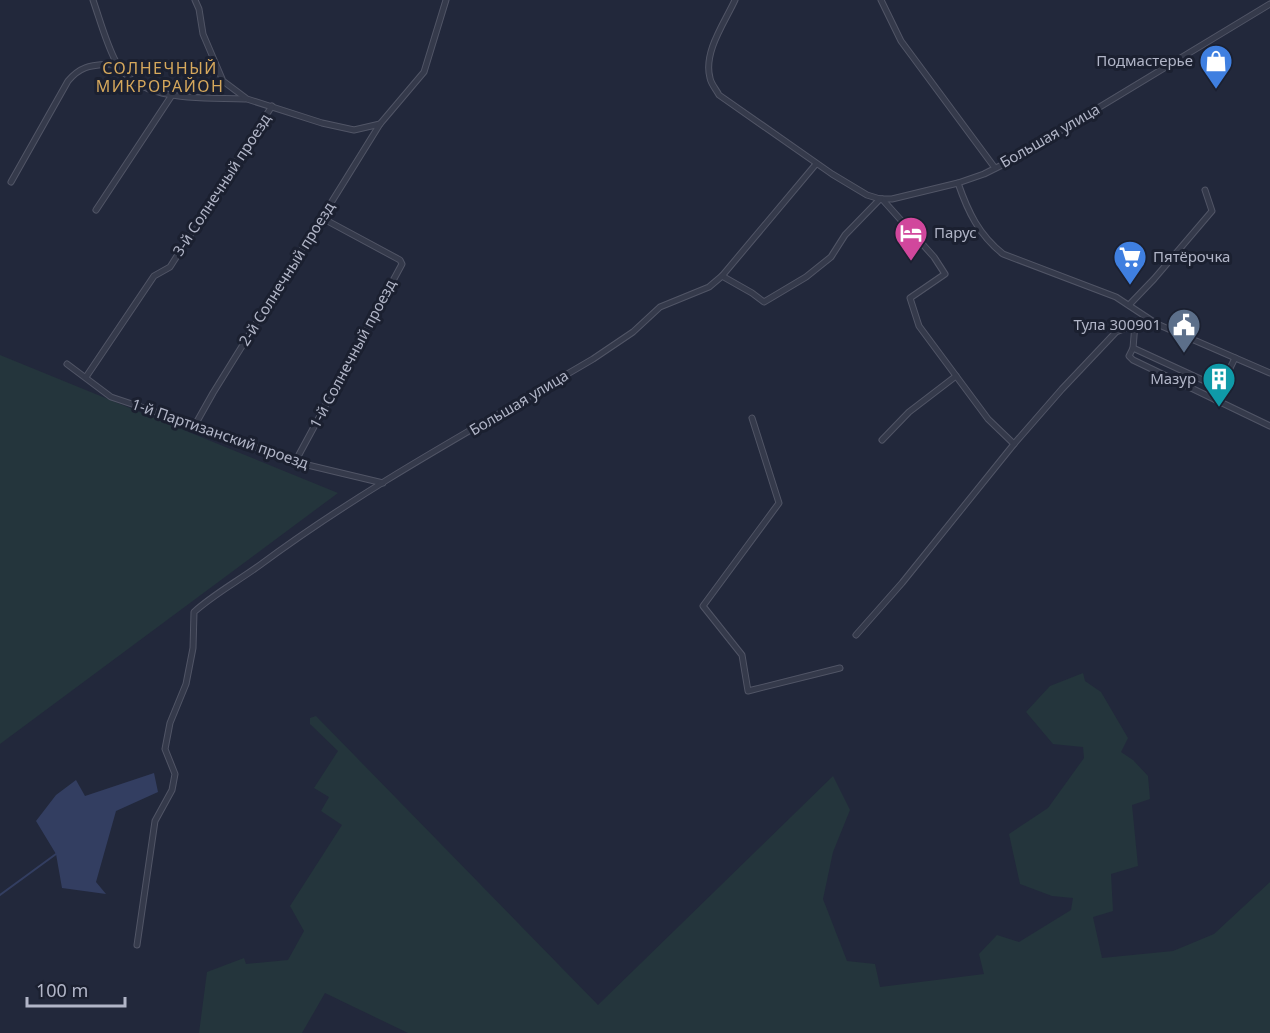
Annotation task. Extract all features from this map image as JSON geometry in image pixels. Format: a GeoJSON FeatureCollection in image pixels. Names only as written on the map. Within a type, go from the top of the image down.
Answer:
{"type":"FeatureCollection","features":[{"type":"Feature","properties":{"kind":"street"},"geometry":{"type":"LineString","coordinates":[[93,0],[117,63],[138,85],[172,95],[247,99],[322,123],[354,130],[380,124]]}},
{"type":"Feature","properties":{"kind":"street"},"geometry":{"type":"LineString","coordinates":[[195,0],[199,9],[203,34],[223,81],[247,99]]}},
{"type":"Feature","properties":{"kind":"street","name":"2-й Солнечный проезд"},"geometry":{"type":"LineString","coordinates":[[195,425],[380,124],[424,72],[446,0]]}},
{"type":"Feature","properties":{"kind":"street"},"geometry":{"type":"LineString","coordinates":[[735,0],[713,47],[708,67],[710,80],[719,95],[816,164],[867,195],[881,199],[934,257],[945,274],[910,298],[919,326],[988,419],[1014,444]]}},
{"type":"Feature","properties":{"kind":"street"},"geometry":{"type":"LineString","coordinates":[[881,0],[901,41],[995,168]]}},
{"type":"Feature","properties":{"kind":"street","name":"Большая улица"},"geometry":{"type":"LineString","coordinates":[[881,199],[892,199],[958,183],[995,168],[1133,88],[1270,4]]}},
{"type":"Feature","properties":{"kind":"street"},"geometry":{"type":"LineString","coordinates":[[11,182],[68,81],[77,71],[89,66],[117,63]]}},
{"type":"Feature","properties":{"kind":"street"},"geometry":{"type":"LineString","coordinates":[[96,210],[172,95]]}},
{"type":"Feature","properties":{"kind":"street","name":"3-й Солнечный проезд"},"geometry":{"type":"LineString","coordinates":[[86,376],[154,276],[170,267],[272,106]]}},
{"type":"Feature","properties":{"kind":"street","name":"Большая улица"},"geometry":{"type":"LineString","coordinates":[[137,945],[155,821],[171,790],[175,774],[165,749],[170,723],[186,684],[193,648],[194,612],[210,598],[314,525],[593,359],[633,332],[660,307],[709,287],[722,276],[816,164]]}},
{"type":"Feature","properties":{"kind":"street"},"geometry":{"type":"LineString","coordinates":[[958,183],[967,209],[980,231],[989,243],[1003,254],[1104,292],[1129,305],[1148,319],[1270,373]]}},
{"type":"Feature","properties":{"kind":"street"},"geometry":{"type":"LineString","coordinates":[[1129,305],[1212,210],[1205,190]]}},
{"type":"Feature","properties":{"kind":"street"},"geometry":{"type":"LineString","coordinates":[[722,276],[764,302],[806,277],[831,257],[845,235],[881,199]]}},
{"type":"Feature","properties":{"kind":"street","name":"1-й Солнечный проезд"},"geometry":{"type":"LineString","coordinates":[[295,462],[402,264],[400,260],[322,218]]}},
{"type":"Feature","properties":{"kind":"street"},"geometry":{"type":"LineString","coordinates":[[856,635],[902,584],[1014,444],[1116,332],[1148,319]]}},
{"type":"Feature","properties":{"kind":"street"},"geometry":{"type":"LineString","coordinates":[[1135,324],[1133,348],[1129,356],[1136,363],[1270,426]]}},
{"type":"Feature","properties":{"kind":"street"},"geometry":{"type":"LineString","coordinates":[[1133,348],[1220,388]]}},
{"type":"Feature","properties":{"kind":"street"},"geometry":{"type":"LineString","coordinates":[[1215,399],[1235,358]]}},
{"type":"Feature","properties":{"kind":"street","name":"1-й Партизанский проезд"},"geometry":{"type":"LineString","coordinates":[[67,363],[111,397],[295,462],[383,483]]}},
{"type":"Feature","properties":{"kind":"street"},"geometry":{"type":"LineString","coordinates":[[882,440],[909,412],[956,376]]}},
{"type":"Feature","properties":{"kind":"street"},"geometry":{"type":"LineString","coordinates":[[752,417],[779,503],[703,606],[742,655],[748,691],[840,668]]}},
{"type":"Feature","properties":{"kind":"shaded area"},"geometry":{"type":"Polygon","coordinates":[[[0,355],[338,493],[0,744],[0,355]]]}},
{"type":"Feature","properties":{"kind":"shaded area"},"geometry":{"type":"Polygon","coordinates":[[[1083,673],[1085,681],[1101,692],[1128,738],[1121,752],[1133,760],[1148,776],[1150,799],[1132,805],[1138,866],[1111,874],[1113,911],[1093,917],[1102,958],[1173,951],[1214,934],[1270,882],[1270,1033],[408,1033],[325,993],[302,1033],[199,1033],[207,972],[244,958],[246,964],[288,960],[304,931],[290,906],[342,825],[321,811],[329,797],[314,788],[338,751],[310,724],[310,718],[316,716],[598,1005],[833,776],[850,810],[833,852],[823,899],[847,961],[875,964],[880,987],[984,974],[979,954],[997,935],[1019,942],[1071,910],[1073,898],[1052,896],[1020,884],[1009,834],[1048,808],[1084,758],[1083,747],[1053,744],[1026,712],[1050,686],[1083,673]]]}},
{"type":"Feature","properties":{"kind":"water"},"geometry":{"type":"Polygon","coordinates":[[[154,773],[158,792],[116,811],[96,882],[106,894],[62,888],[56,854],[36,821],[56,795],[76,780],[85,796],[154,773]]]}},
{"type":"Feature","properties":{"kind":"waterway"},"geometry":{"type":"LineString","coordinates":[[0,895],[56,854]]}},
{"type":"Feature","properties":{"kind":"place","name":"Подмастерье"},"geometry":{"type":"Point","coordinates":[1216,90]}},
{"type":"Feature","properties":{"kind":"place","name":"Парус"},"geometry":{"type":"Point","coordinates":[911,262]}},
{"type":"Feature","properties":{"kind":"place","name":"Пятёрочка"},"geometry":{"type":"Point","coordinates":[1130,286]}},
{"type":"Feature","properties":{"kind":"place","name":"Тула 300901"},"geometry":{"type":"Point","coordinates":[1184,354]}},
{"type":"Feature","properties":{"kind":"place","name":"Мазур"},"geometry":{"type":"Point","coordinates":[1219,408]}},
{"type":"Feature","properties":{"kind":"district","name":"СОЛНЕЧНЫЙ МИКРОРАЙОН"},"geometry":{"type":"Point","coordinates":[160,77]}}]}
